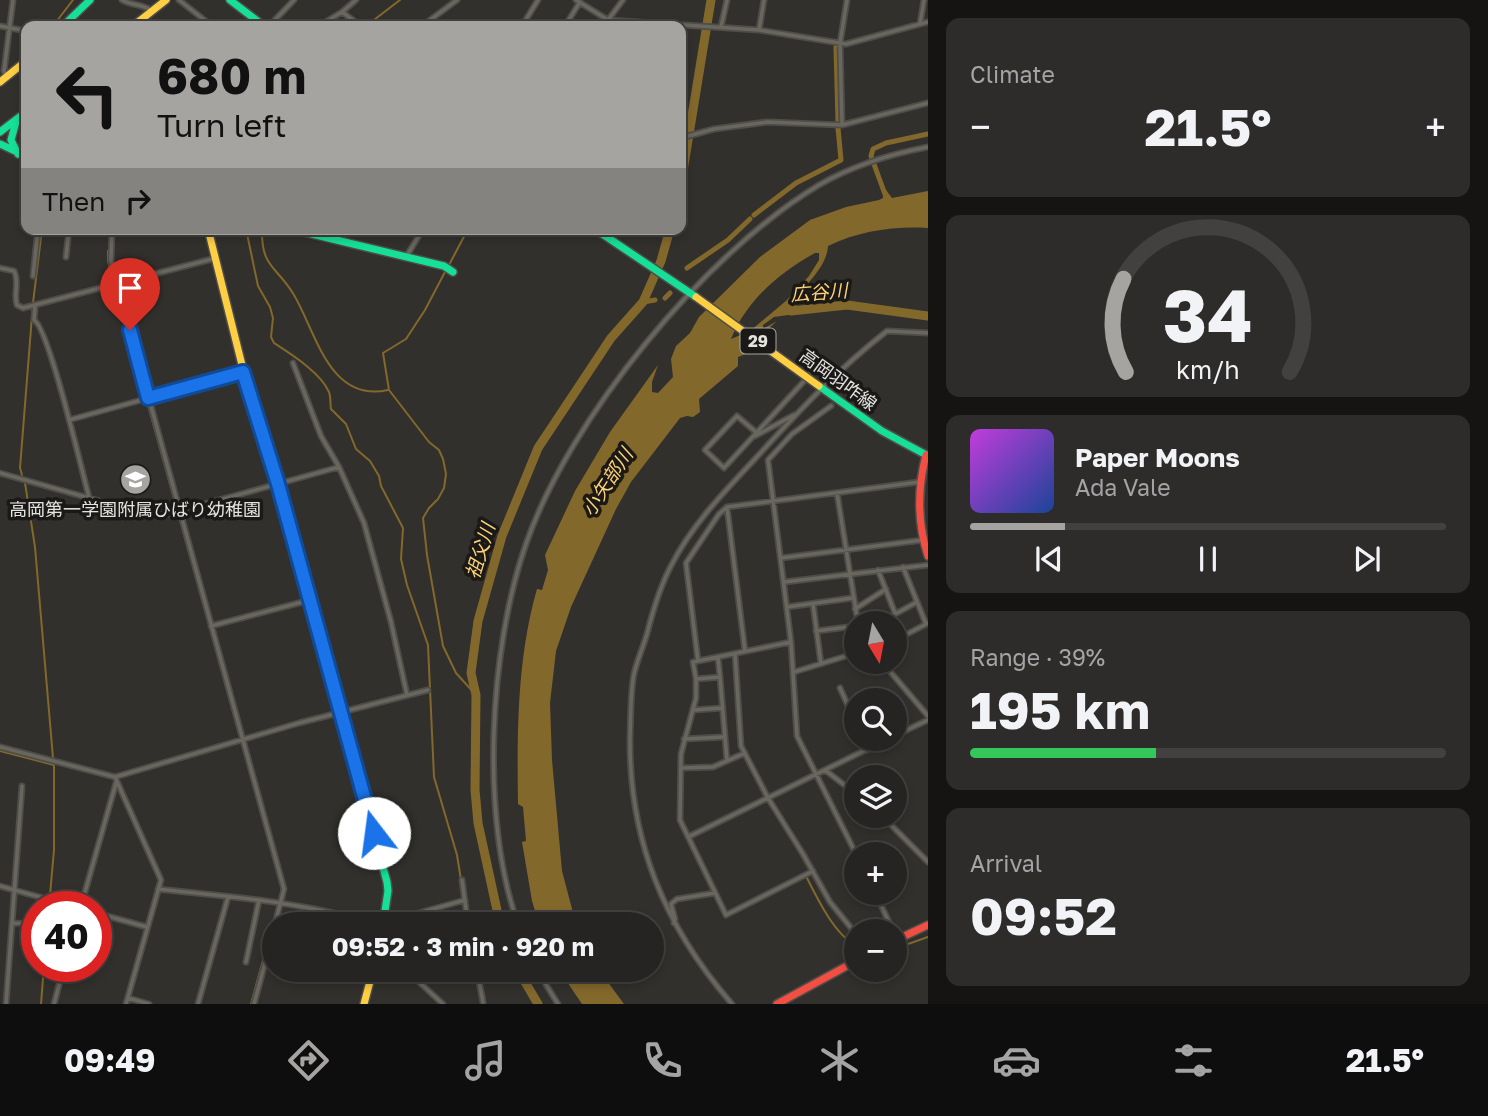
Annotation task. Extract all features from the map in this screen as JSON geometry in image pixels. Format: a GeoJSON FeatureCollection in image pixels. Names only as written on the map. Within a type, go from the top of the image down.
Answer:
{"type":"FeatureCollection","features":[{"type":"Feature","properties":{"kind":"main road"},"geometry":{"type":"LineString","coordinates":[[68,21],[90,0]]}},
{"type":"Feature","properties":{"kind":"main road"},"geometry":{"type":"LineString","coordinates":[[140,21],[166,0]]}},
{"type":"Feature","properties":{"kind":"main road"},"geometry":{"type":"LineString","coordinates":[[230,0],[260,21]]}},
{"type":"Feature","properties":{"kind":"main road"},"geometry":{"type":"LineString","coordinates":[[4,79],[21,65]]}},
{"type":"Feature","properties":{"kind":"main road"},"geometry":{"type":"LineString","coordinates":[[0,132],[21,116]]}},
{"type":"Feature","properties":{"kind":"main road"},"geometry":{"type":"LineString","coordinates":[[17,119],[11,141],[21,154]]}},
{"type":"Feature","properties":{"kind":"main road"},"geometry":{"type":"LineString","coordinates":[[0,144],[21,154]]}},
{"type":"Feature","properties":{"kind":"main road"},"geometry":{"type":"LineString","coordinates":[[210,235],[243,372],[278,484],[387,882],[385,912]]}},
{"type":"Feature","properties":{"kind":"main road"},"geometry":{"type":"LineString","coordinates":[[314,235],[449,269]]}},
{"type":"Feature","properties":{"kind":"main road","name":"高岡羽咋線"},"geometry":{"type":"LineString","coordinates":[[604,235],[882,431],[927,454]]}},
{"type":"Feature","properties":{"kind":"main road"},"geometry":{"type":"LineString","coordinates":[[927,454],[917,496],[928,556]]}},
{"type":"Feature","properties":{"kind":"main road"},"geometry":{"type":"LineString","coordinates":[[907,932],[928,925]]}},
{"type":"Feature","properties":{"kind":"main road"},"geometry":{"type":"LineString","coordinates":[[777,1004],[844,968]]}},
{"type":"Feature","properties":{"kind":"main road"},"geometry":{"type":"LineString","coordinates":[[364,1004],[370,982]]}},
{"type":"Feature","properties":{"kind":"street"},"geometry":{"type":"LineString","coordinates":[[4,79],[3,57],[13,0]]}},
{"type":"Feature","properties":{"kind":"street"},"geometry":{"type":"LineString","coordinates":[[122,0],[141,4],[152,11]]}},
{"type":"Feature","properties":{"kind":"street"},"geometry":{"type":"LineString","coordinates":[[179,0],[206,21]]}},
{"type":"Feature","properties":{"kind":"street"},"geometry":{"type":"LineString","coordinates":[[272,21],[294,0]]}},
{"type":"Feature","properties":{"kind":"street"},"geometry":{"type":"LineString","coordinates":[[327,21],[356,0]]}},
{"type":"Feature","properties":{"kind":"street"},"geometry":{"type":"LineString","coordinates":[[429,21],[457,0]]}},
{"type":"Feature","properties":{"kind":"street"},"geometry":{"type":"LineString","coordinates":[[525,21],[538,0]]}},
{"type":"Feature","properties":{"kind":"street"},"geometry":{"type":"LineString","coordinates":[[608,20],[623,0]]}},
{"type":"Feature","properties":{"kind":"street"},"geometry":{"type":"LineString","coordinates":[[721,27],[727,0]]}},
{"type":"Feature","properties":{"kind":"street"},"geometry":{"type":"LineString","coordinates":[[759,30],[764,0]]}},
{"type":"Feature","properties":{"kind":"street"},"geometry":{"type":"LineString","coordinates":[[842,125],[840,43],[847,0]]}},
{"type":"Feature","properties":{"kind":"street"},"geometry":{"type":"LineString","coordinates":[[920,24],[924,0]]}},
{"type":"Feature","properties":{"kind":"street"},"geometry":{"type":"LineString","coordinates":[[568,21],[578,1],[608,20],[621,21]]}},
{"type":"Feature","properties":{"kind":"street"},"geometry":{"type":"LineString","coordinates":[[342,12],[354,21]]}},
{"type":"Feature","properties":{"kind":"street"},"geometry":{"type":"LineString","coordinates":[[686,26],[759,30],[840,43],[928,22]]}},
{"type":"Feature","properties":{"kind":"street"},"geometry":{"type":"LineString","coordinates":[[0,26],[21,30]]}},
{"type":"Feature","properties":{"kind":"street"},"geometry":{"type":"LineString","coordinates":[[686,136],[767,122],[842,125],[928,103]]}},
{"type":"Feature","properties":{"kind":"street"},"geometry":{"type":"LineString","coordinates":[[515,912],[498,830],[495,763],[498,668],[507,610],[517,573],[539,511],[555,478],[622,375],[693,295],[758,228],[821,184],[901,152],[928,147]]}},
{"type":"Feature","properties":{"kind":"street"},"geometry":{"type":"LineString","coordinates":[[33,276],[37,235]]}},
{"type":"Feature","properties":{"kind":"street"},"geometry":{"type":"LineString","coordinates":[[66,257],[68,235]]}},
{"type":"Feature","properties":{"kind":"street"},"geometry":{"type":"LineString","coordinates":[[112,235],[111,261],[115,285],[284,889],[278,912]]}},
{"type":"Feature","properties":{"kind":"street"},"geometry":{"type":"LineString","coordinates":[[338,235],[338,241]]}},
{"type":"Feature","properties":{"kind":"street"},"geometry":{"type":"LineString","coordinates":[[406,257],[419,235]]}},
{"type":"Feature","properties":{"kind":"street"},"geometry":{"type":"LineString","coordinates":[[0,268],[14,271],[17,277],[15,300],[18,306],[32,307],[216,258]]}},
{"type":"Feature","properties":{"kind":"street"},"geometry":{"type":"LineString","coordinates":[[32,307],[34,320],[42,328],[89,497]]}},
{"type":"Feature","properties":{"kind":"street"},"geometry":{"type":"LineString","coordinates":[[732,1004],[706,974],[674,923],[655,880],[636,813],[630,747],[635,672],[656,601],[672,563],[704,516],[821,387],[856,355],[887,331],[928,333]]}},
{"type":"Feature","properties":{"kind":"street"},"geometry":{"type":"LineString","coordinates":[[293,363],[321,436],[339,467],[364,523],[391,622],[407,695]]}},
{"type":"Feature","properties":{"kind":"street"},"geometry":{"type":"LineString","coordinates":[[796,415],[789,416],[761,435],[755,435],[737,416],[705,450],[724,468],[755,435],[818,366]]}},
{"type":"Feature","properties":{"kind":"street"},"geometry":{"type":"LineString","coordinates":[[69,420],[243,372]]}},
{"type":"Feature","properties":{"kind":"street"},"geometry":{"type":"LineString","coordinates":[[831,406],[792,434],[768,460],[791,642],[797,736],[850,842]]}},
{"type":"Feature","properties":{"kind":"street"},"geometry":{"type":"LineString","coordinates":[[0,473],[152,514],[177,511],[339,467]]}},
{"type":"Feature","properties":{"kind":"street"},"geometry":{"type":"LineString","coordinates":[[698,661],[685,563],[719,514],[727,507],[919,482]]}},
{"type":"Feature","properties":{"kind":"street"},"geometry":{"type":"LineString","coordinates":[[838,493],[854,609],[886,590]]}},
{"type":"Feature","properties":{"kind":"street"},"geometry":{"type":"LineString","coordinates":[[727,507],[745,651]]}},
{"type":"Feature","properties":{"kind":"street"},"geometry":{"type":"LineString","coordinates":[[781,558],[923,540]]}},
{"type":"Feature","properties":{"kind":"street"},"geometry":{"type":"LineString","coordinates":[[784,582],[928,565]]}},
{"type":"Feature","properties":{"kind":"street"},"geometry":{"type":"LineString","coordinates":[[903,567],[927,623],[907,634]]}},
{"type":"Feature","properties":{"kind":"street"},"geometry":{"type":"LineString","coordinates":[[878,570],[894,611]]}},
{"type":"Feature","properties":{"kind":"street"},"geometry":{"type":"LineString","coordinates":[[787,607],[852,598]]}},
{"type":"Feature","properties":{"kind":"street"},"geometry":{"type":"LineString","coordinates":[[211,626],[310,600]]}},
{"type":"Feature","properties":{"kind":"street"},"geometry":{"type":"LineString","coordinates":[[900,611],[917,602]]}},
{"type":"Feature","properties":{"kind":"street"},"geometry":{"type":"LineString","coordinates":[[813,604],[821,664]]}},
{"type":"Feature","properties":{"kind":"street"},"geometry":{"type":"LineString","coordinates":[[816,631],[844,627]]}},
{"type":"Feature","properties":{"kind":"street"},"geometry":{"type":"LineString","coordinates":[[791,642],[693,662],[696,679],[694,710],[684,739],[680,820],[726,915],[813,871]]}},
{"type":"Feature","properties":{"kind":"street"},"geometry":{"type":"LineString","coordinates":[[735,653],[741,746],[768,798],[830,902],[844,919]]}},
{"type":"Feature","properties":{"kind":"street"},"geometry":{"type":"LineString","coordinates":[[718,657],[727,761]]}},
{"type":"Feature","properties":{"kind":"street"},"geometry":{"type":"LineString","coordinates":[[794,672],[844,657]]}},
{"type":"Feature","properties":{"kind":"street"},"geometry":{"type":"LineString","coordinates":[[891,674],[928,718],[907,729]]}},
{"type":"Feature","properties":{"kind":"street"},"geometry":{"type":"LineString","coordinates":[[696,679],[720,677]]}},
{"type":"Feature","properties":{"kind":"street"},"geometry":{"type":"LineString","coordinates":[[841,688],[844,695]]}},
{"type":"Feature","properties":{"kind":"street"},"geometry":{"type":"LineString","coordinates":[[0,747],[115,780],[241,740],[428,690]]}},
{"type":"Feature","properties":{"kind":"street"},"geometry":{"type":"LineString","coordinates":[[694,710],[722,708]]}},
{"type":"Feature","properties":{"kind":"street"},"geometry":{"type":"LineString","coordinates":[[684,739],[723,737]]}},
{"type":"Feature","properties":{"kind":"street"},"geometry":{"type":"LineString","coordinates":[[688,837],[865,751]]}},
{"type":"Feature","properties":{"kind":"street"},"geometry":{"type":"LineString","coordinates":[[681,768],[713,767],[745,753]]}},
{"type":"Feature","properties":{"kind":"street"},"geometry":{"type":"LineString","coordinates":[[825,770],[844,785]]}},
{"type":"Feature","properties":{"kind":"street"},"geometry":{"type":"LineString","coordinates":[[115,780],[161,880],[126,1004]]}},
{"type":"Feature","properties":{"kind":"street"},"geometry":{"type":"LineString","coordinates":[[85,891],[115,780]]}},
{"type":"Feature","properties":{"kind":"street"},"geometry":{"type":"LineString","coordinates":[[6,1004],[22,786]]}},
{"type":"Feature","properties":{"kind":"street"},"geometry":{"type":"LineString","coordinates":[[894,828],[928,862]]}},
{"type":"Feature","properties":{"kind":"street"},"geometry":{"type":"LineString","coordinates":[[463,880],[466,912]]}},
{"type":"Feature","properties":{"kind":"street"},"geometry":{"type":"LineString","coordinates":[[0,887],[21,893]]}},
{"type":"Feature","properties":{"kind":"street"},"geometry":{"type":"LineString","coordinates":[[158,889],[281,902],[332,912]]}},
{"type":"Feature","properties":{"kind":"street"},"geometry":{"type":"LineString","coordinates":[[674,923],[676,919],[671,904],[677,899],[715,893]]}},
{"type":"Feature","properties":{"kind":"street"},"geometry":{"type":"LineString","coordinates":[[198,1004],[228,897]]}},
{"type":"Feature","properties":{"kind":"street"},"geometry":{"type":"LineString","coordinates":[[246,962],[259,900]]}},
{"type":"Feature","properties":{"kind":"street"},"geometry":{"type":"LineString","coordinates":[[425,912],[464,901]]}},
{"type":"Feature","properties":{"kind":"street"},"geometry":{"type":"LineString","coordinates":[[112,917],[147,927]]}},
{"type":"Feature","properties":{"kind":"street"},"geometry":{"type":"LineString","coordinates":[[13,923],[21,924]]}},
{"type":"Feature","properties":{"kind":"street"},"geometry":{"type":"LineString","coordinates":[[254,1004],[262,974]]}},
{"type":"Feature","properties":{"kind":"street"},"geometry":{"type":"LineString","coordinates":[[54,1004],[60,982]]}},
{"type":"Feature","properties":{"kind":"street"},"geometry":{"type":"LineString","coordinates":[[419,982],[443,1004]]}},
{"type":"Feature","properties":{"kind":"street"},"geometry":{"type":"LineString","coordinates":[[479,982],[483,1002]]}},
{"type":"Feature","properties":{"kind":"street"},"geometry":{"type":"LineString","coordinates":[[544,982],[558,1004]]}},
{"type":"Feature","properties":{"kind":"street"},"geometry":{"type":"LineString","coordinates":[[128,998],[149,1004]]}},
{"type":"Feature","properties":{"kind":"water","name":"小矢部川"},"geometry":{"type":"Polygon","coordinates":[[[886,190],[892,198],[928,191],[928,228],[877,231],[828,246],[819,270],[790,304],[802,307],[803,313],[774,317],[763,325],[763,329],[777,321],[752,343],[746,354],[738,357],[738,366],[699,399],[700,412],[693,417],[680,418],[631,482],[616,509],[571,607],[556,651],[550,703],[562,871],[573,912],[535,912],[522,842],[526,841],[523,807],[518,804],[522,669],[530,615],[537,589],[542,590],[548,570],[545,555],[575,491],[610,432],[658,365],[652,382],[652,392],[658,393],[673,377],[671,359],[676,346],[690,333],[699,317],[760,257],[810,220],[883,198],[883,191],[886,190]],[[815,253],[777,279],[755,300],[731,339],[750,331],[787,300],[809,276],[819,260],[819,253],[815,253]]]}},
{"type":"Feature","properties":{"kind":"water"},"geometry":{"type":"Polygon","coordinates":[[[567,982],[608,982],[624,1004],[582,1004],[567,982]]]}},
{"type":"Feature","properties":{"kind":"waterway"},"geometry":{"type":"LineString","coordinates":[[57,21],[73,0]]}},
{"type":"Feature","properties":{"kind":"waterway"},"geometry":{"type":"LineString","coordinates":[[373,21],[400,0]]}},
{"type":"Feature","properties":{"kind":"waterway","name":"祖父川"},"geometry":{"type":"LineString","coordinates":[[686,152],[711,0]]}},
{"type":"Feature","properties":{"kind":"waterway"},"geometry":{"type":"LineString","coordinates":[[836,47],[838,122]]}},
{"type":"Feature","properties":{"kind":"waterway"},"geometry":{"type":"LineString","coordinates":[[754,215],[796,183],[841,160],[838,128]]}},
{"type":"Feature","properties":{"kind":"waterway"},"geometry":{"type":"LineString","coordinates":[[886,197],[871,156],[873,149],[886,143],[928,134]]}},
{"type":"Feature","properties":{"kind":"waterway"},"geometry":{"type":"LineString","coordinates":[[687,268],[728,240],[750,219]]}},
{"type":"Feature","properties":{"kind":"waterway"},"geometry":{"type":"LineString","coordinates":[[22,475],[20,468],[33,303],[41,235]]}},
{"type":"Feature","properties":{"kind":"waterway"},"geometry":{"type":"LineString","coordinates":[[247,235],[258,286],[273,318],[271,337],[274,343],[305,364],[325,385],[330,394],[331,409],[346,424],[356,449],[370,461],[403,528],[401,559],[428,645],[434,777],[457,855],[461,880]]}},
{"type":"Feature","properties":{"kind":"waterway"},"geometry":{"type":"LineString","coordinates":[[262,235],[267,259],[288,285],[318,345],[338,375],[352,386],[368,391],[388,390]]}},
{"type":"Feature","properties":{"kind":"waterway"},"geometry":{"type":"LineString","coordinates":[[449,265],[465,235]]}},
{"type":"Feature","properties":{"kind":"waterway","name":"祖父川"},"geometry":{"type":"LineString","coordinates":[[497,912],[478,823],[475,790],[476,695],[471,673],[478,621],[502,536],[538,448],[611,338],[643,302],[661,261],[668,235]]}},
{"type":"Feature","properties":{"kind":"waterway"},"geometry":{"type":"LineString","coordinates":[[108,251],[108,261],[282,887],[281,894]]}},
{"type":"Feature","properties":{"kind":"waterway"},"geometry":{"type":"LineString","coordinates":[[446,270],[406,339],[383,353],[389,390],[429,442],[439,450],[443,459],[446,474],[444,488],[423,518],[427,555],[443,646],[456,673],[476,695]]}},
{"type":"Feature","properties":{"kind":"waterway"},"geometry":{"type":"LineString","coordinates":[[665,298],[670,293]]}},
{"type":"Feature","properties":{"kind":"waterway"},"geometry":{"type":"LineString","coordinates":[[643,302],[655,300]]}},
{"type":"Feature","properties":{"kind":"waterway","name":"広谷川"},"geometry":{"type":"LineString","coordinates":[[791,311],[847,305],[928,316]]}},
{"type":"Feature","properties":{"kind":"waterway"},"geometry":{"type":"LineString","coordinates":[[25,483],[35,547],[53,758]]}},
{"type":"Feature","properties":{"kind":"waterway"},"geometry":{"type":"LineString","coordinates":[[0,751],[54,765],[54,850],[50,891]]}},
{"type":"Feature","properties":{"kind":"waterway"},"geometry":{"type":"LineString","coordinates":[[806,876],[821,904],[844,936]]}},
{"type":"Feature","properties":{"kind":"waterway"},"geometry":{"type":"LineString","coordinates":[[907,944],[928,937]]}},
{"type":"Feature","properties":{"kind":"waterway"},"geometry":{"type":"LineString","coordinates":[[251,1004],[262,964]]}},
{"type":"Feature","properties":{"kind":"waterway"},"geometry":{"type":"LineString","coordinates":[[41,1004],[43,982]]}},
{"type":"Feature","properties":{"kind":"waterway"},"geometry":{"type":"LineString","coordinates":[[477,982],[482,1004]]}},
{"type":"Feature","properties":{"kind":"waterway","name":"祖父川"},"geometry":{"type":"LineString","coordinates":[[525,982],[538,1004]]}},
{"type":"Feature","properties":{"kind":"tunnel"},"geometry":{"type":"LineString","coordinates":[[831,406],[842,394]]}},
{"type":"Feature","properties":{"kind":"traffic: fast"},"geometry":{"type":"LineString","coordinates":[[68,21],[90,0]]}},
{"type":"Feature","properties":{"kind":"traffic: fast"},"geometry":{"type":"LineString","coordinates":[[230,0],[257,21]]}},
{"type":"Feature","properties":{"kind":"traffic: fast"},"geometry":{"type":"LineString","coordinates":[[0,132],[21,116]]}},
{"type":"Feature","properties":{"kind":"traffic: fast"},"geometry":{"type":"LineString","coordinates":[[16,122],[11,140],[18,154]]}},
{"type":"Feature","properties":{"kind":"traffic: fast"},"geometry":{"type":"LineString","coordinates":[[0,144],[21,154]]}},
{"type":"Feature","properties":{"kind":"traffic: fast"},"geometry":{"type":"LineString","coordinates":[[316,235],[444,266],[453,272]]}},
{"type":"Feature","properties":{"kind":"traffic: fast"},"geometry":{"type":"LineString","coordinates":[[604,235],[696,297]]}},
{"type":"Feature","properties":{"kind":"traffic: fast"},"geometry":{"type":"LineString","coordinates":[[819,386],[882,431],[928,456]]}},
{"type":"Feature","properties":{"kind":"traffic: fast"},"geometry":{"type":"LineString","coordinates":[[316,623],[387,882],[385,912]]}},
{"type":"Feature","properties":{"kind":"traffic: slow"},"geometry":{"type":"LineString","coordinates":[[139,21],[166,0]]}},
{"type":"Feature","properties":{"kind":"traffic: slow"},"geometry":{"type":"LineString","coordinates":[[0,82],[21,65]]}},
{"type":"Feature","properties":{"kind":"traffic: slow"},"geometry":{"type":"LineString","coordinates":[[210,235],[248,389],[278,484],[316,623]]}},
{"type":"Feature","properties":{"kind":"traffic: slow"},"geometry":{"type":"LineString","coordinates":[[696,297],[819,386]]}},
{"type":"Feature","properties":{"kind":"traffic: slow"},"geometry":{"type":"LineString","coordinates":[[364,1004],[370,982]]}},
{"type":"Feature","properties":{"kind":"traffic: jam"},"geometry":{"type":"LineString","coordinates":[[926,455],[920,506],[928,556]]}},
{"type":"Feature","properties":{"kind":"traffic: jam"},"geometry":{"type":"LineString","coordinates":[[907,935],[928,925]]}},
{"type":"Feature","properties":{"kind":"traffic: jam"},"geometry":{"type":"LineString","coordinates":[[777,1004],[844,968]]}},
{"type":"Feature","properties":{"kind":"place","name":"高岡第一学園附属ひばり幼稚園"},"geometry":{"type":"Point","coordinates":[135,479]}},
{"type":"Feature","properties":{"kind":"route"},"geometry":{"type":"LineString","coordinates":[[130,330],[148,398],[243,372],[278,484],[374,833]]}}]}
